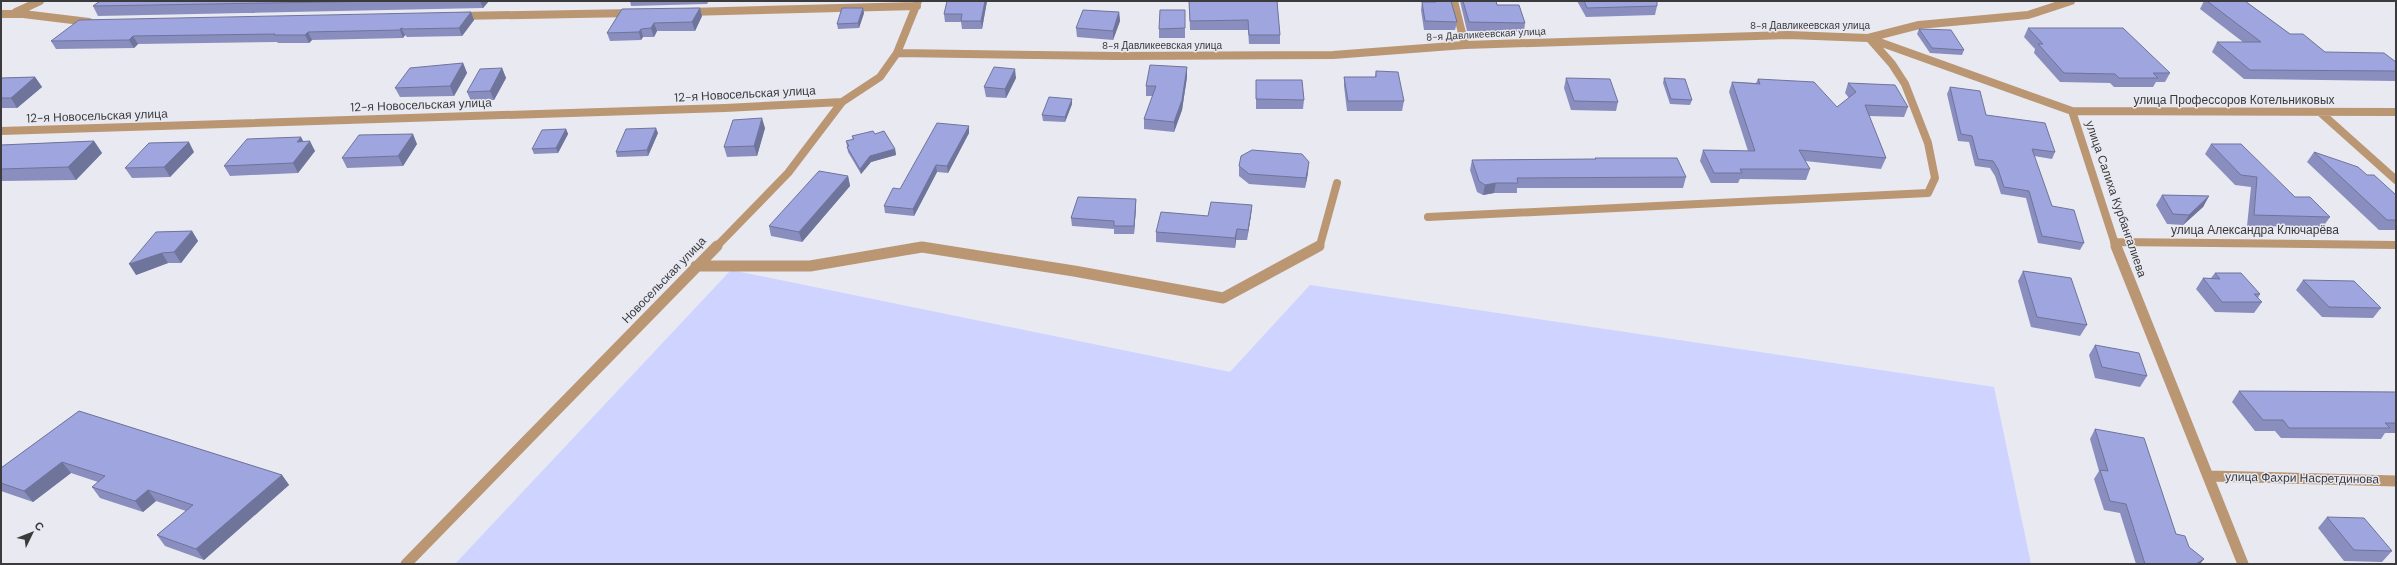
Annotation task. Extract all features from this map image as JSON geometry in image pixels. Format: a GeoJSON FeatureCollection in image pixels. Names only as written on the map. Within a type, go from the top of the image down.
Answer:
{"type":"FeatureCollection","features":[{"type":"Feature","properties":{"kind":"street"},"geometry":{"type":"LineString","coordinates":[[1,14],[16,12],[40,1]]}},
{"type":"Feature","properties":{"kind":"street"},"geometry":{"type":"LineString","coordinates":[[738,11],[742,1]]}},
{"type":"Feature","properties":{"kind":"street"},"geometry":{"type":"LineString","coordinates":[[1454,1],[1465,45]]}},
{"type":"Feature","properties":{"kind":"street","name":"8-я Давликеевская улица"},"geometry":{"type":"LineString","coordinates":[[897,53],[1116,56],[1333,55],[1465,45],[1789,35],[1868,38],[1919,25],[2028,15],[2071,1]]}},
{"type":"Feature","properties":{"kind":"street"},"geometry":{"type":"LineString","coordinates":[[682,12],[917,3]]}},
{"type":"Feature","properties":{"kind":"street","name":"Новосельская улица"},"geometry":{"type":"LineString","coordinates":[[406,564],[788,173],[842,102],[880,77],[897,53],[917,3]]}},
{"type":"Feature","properties":{"kind":"street"},"geometry":{"type":"LineString","coordinates":[[16,12],[68,22],[100,22]]}},
{"type":"Feature","properties":{"kind":"street"},"geometry":{"type":"LineString","coordinates":[[450,16],[642,13]]}},
{"type":"Feature","properties":{"kind":"street"},"geometry":{"type":"LineString","coordinates":[[1428,217],[1928,193],[1935,178],[1928,143],[1905,84],[1892,64],[1868,38]]}},
{"type":"Feature","properties":{"kind":"street","name":"улица Салиха Курбангалиева"},"geometry":{"type":"LineString","coordinates":[[1868,38],[2072,111],[2114,242],[2243,564]]}},
{"type":"Feature","properties":{"kind":"street","name":"12-я Новосельская улица"},"geometry":{"type":"LineString","coordinates":[[1,131],[717,108],[842,102]]}},
{"type":"Feature","properties":{"kind":"street","name":"улица Профессоров Котельниковых"},"geometry":{"type":"LineString","coordinates":[[2072,111],[2321,114],[2396,112]]}},
{"type":"Feature","properties":{"kind":"street"},"geometry":{"type":"LineString","coordinates":[[2321,114],[2396,180]]}},
{"type":"Feature","properties":{"kind":"street"},"geometry":{"type":"LineString","coordinates":[[696,266],[810,266],[922,247],[1074,271],[1223,298],[1320,245],[1337,184]]}},
{"type":"Feature","properties":{"kind":"street","name":"улица Александра Ключарёва"},"geometry":{"type":"LineString","coordinates":[[2114,242],[2396,245]]}},
{"type":"Feature","properties":{"kind":"street","name":"улица Фахри Насретдинова"},"geometry":{"type":"LineString","coordinates":[[2209,476],[2396,481]]}},
{"type":"Feature","properties":{"kind":"shaded area"},"geometry":{"type":"Polygon","coordinates":[[[731,270],[1230,372],[1310,285],[1994,387],[2031,564],[455,564],[731,270]]]}},
{"type":"Feature","properties":{"kind":"building"},"geometry":{"type":"Polygon","coordinates":[[[100,1],[384,1],[93,6],[100,1]]]}},
{"type":"Feature","properties":{"kind":"building"},"geometry":{"type":"Polygon","coordinates":[[[947,1],[985,1],[981,21],[961,21],[962,14],[944,14],[947,1]]]}},
{"type":"Feature","properties":{"kind":"building"},"geometry":{"type":"Polygon","coordinates":[[[1189,1],[1277,1],[1280,35],[1249,35],[1248,20],[1190,21],[1189,1]]]}},
{"type":"Feature","properties":{"kind":"building"},"geometry":{"type":"Polygon","coordinates":[[[1451,1],[1457,22],[1425,21],[1422,2],[1451,1]]]}},
{"type":"Feature","properties":{"kind":"building"},"geometry":{"type":"Polygon","coordinates":[[[1463,1],[1496,1],[1497,5],[1519,5],[1525,23],[1469,22],[1463,1]]]}},
{"type":"Feature","properties":{"kind":"building"},"geometry":{"type":"Polygon","coordinates":[[[1584,1],[1657,1],[1657,6],[1587,8],[1584,1]]]}},
{"type":"Feature","properties":{"kind":"building"},"geometry":{"type":"Polygon","coordinates":[[[2207,1],[2245,1],[2290,34],[2303,34],[2325,52],[2384,53],[2396,62],[2396,71],[2250,70],[2217,42],[2261,42],[2207,1]]]}},
{"type":"Feature","properties":{"kind":"building"},"geometry":{"type":"Polygon","coordinates":[[[700,8],[692,22],[654,23],[651,28],[641,29],[639,32],[607,33],[622,9],[700,8]]]}},
{"type":"Feature","properties":{"kind":"building"},"geometry":{"type":"Polygon","coordinates":[[[842,8],[863,8],[858,23],[837,24],[842,8]]]}},
{"type":"Feature","properties":{"kind":"building"},"geometry":{"type":"Polygon","coordinates":[[[1083,10],[1119,12],[1113,31],[1076,28],[1083,10]]]}},
{"type":"Feature","properties":{"kind":"building"},"geometry":{"type":"Polygon","coordinates":[[[1160,10],[1185,10],[1185,28],[1159,29],[1160,10]]]}},
{"type":"Feature","properties":{"kind":"building"},"geometry":{"type":"Polygon","coordinates":[[[471,12],[459,28],[401,28],[400,30],[308,32],[305,35],[133,36],[129,40],[51,41],[79,20],[471,12]]]}},
{"type":"Feature","properties":{"kind":"building"},"geometry":{"type":"Polygon","coordinates":[[[2028,28],[2123,28],[2170,73],[2153,73],[2158,78],[2119,78],[2115,74],[2064,73],[2038,44],[2043,44],[2028,28]]]}},
{"type":"Feature","properties":{"kind":"building"},"geometry":{"type":"Polygon","coordinates":[[[1919,29],[1951,30],[1964,50],[1932,48],[1919,29]]]}},
{"type":"Feature","properties":{"kind":"building"},"geometry":{"type":"Polygon","coordinates":[[[463,63],[450,86],[395,88],[410,68],[463,63]]]}},
{"type":"Feature","properties":{"kind":"building"},"geometry":{"type":"Polygon","coordinates":[[[1150,65],[1187,67],[1182,100],[1174,122],[1144,119],[1156,86],[1146,86],[1150,65]]]}},
{"type":"Feature","properties":{"kind":"building"},"geometry":{"type":"Polygon","coordinates":[[[994,67],[1015,69],[1005,89],[984,87],[994,67]]]}},
{"type":"Feature","properties":{"kind":"building"},"geometry":{"type":"Polygon","coordinates":[[[502,68],[490,91],[467,92],[480,69],[502,68]]]}},
{"type":"Feature","properties":{"kind":"building"},"geometry":{"type":"Polygon","coordinates":[[[1376,71],[1398,72],[1404,101],[1348,101],[1344,77],[1376,77],[1376,71]]]}},
{"type":"Feature","properties":{"kind":"building"},"geometry":{"type":"Polygon","coordinates":[[[35,77],[11,98],[1,98],[1,78],[35,77]]]}},
{"type":"Feature","properties":{"kind":"building"},"geometry":{"type":"Polygon","coordinates":[[[1566,78],[1610,79],[1618,102],[1574,101],[1566,78]]]}},
{"type":"Feature","properties":{"kind":"building"},"geometry":{"type":"Polygon","coordinates":[[[1664,78],[1685,79],[1692,100],[1671,99],[1664,78]]]}},
{"type":"Feature","properties":{"kind":"building"},"geometry":{"type":"Polygon","coordinates":[[[1758,79],[1814,82],[1837,107],[1856,92],[1848,83],[1895,85],[1908,107],[1865,105],[1886,158],[1799,150],[1810,169],[1740,169],[1742,173],[1714,173],[1703,150],[1755,151],[1732,82],[1760,84],[1758,79]]]}},
{"type":"Feature","properties":{"kind":"building"},"geometry":{"type":"Polygon","coordinates":[[[1256,80],[1302,80],[1304,100],[1256,99],[1256,80]]]}},
{"type":"Feature","properties":{"kind":"building"},"geometry":{"type":"Polygon","coordinates":[[[1950,87],[1980,91],[1986,115],[2045,123],[2055,152],[2032,149],[2052,206],[2074,210],[2084,243],[2042,236],[2029,191],[2004,187],[1998,169],[1993,161],[1978,159],[1972,136],[1961,134],[1950,87]]]}},
{"type":"Feature","properties":{"kind":"building"},"geometry":{"type":"Polygon","coordinates":[[[1049,97],[1072,99],[1065,117],[1042,115],[1049,97]]]}},
{"type":"Feature","properties":{"kind":"building"},"geometry":{"type":"Polygon","coordinates":[[[762,118],[754,146],[724,147],[733,120],[762,118]]]}},
{"type":"Feature","properties":{"kind":"building"},"geometry":{"type":"Polygon","coordinates":[[[937,123],[969,126],[947,166],[936,165],[913,209],[884,206],[893,188],[900,189],[937,123]]]}},
{"type":"Feature","properties":{"kind":"building"},"geometry":{"type":"Polygon","coordinates":[[[656,128],[647,150],[616,152],[626,129],[656,128]]]}},
{"type":"Feature","properties":{"kind":"building"},"geometry":{"type":"Polygon","coordinates":[[[566,129],[556,148],[532,149],[542,130],[566,129]]]}},
{"type":"Feature","properties":{"kind":"building"},"geometry":{"type":"Polygon","coordinates":[[[873,131],[875,134],[884,131],[895,149],[870,156],[860,169],[847,147],[849,146],[846,141],[854,139],[852,136],[873,131]]]}},
{"type":"Feature","properties":{"kind":"building"},"geometry":{"type":"Polygon","coordinates":[[[413,134],[398,156],[342,158],[359,135],[413,134]]]}},
{"type":"Feature","properties":{"kind":"building"},"geometry":{"type":"Polygon","coordinates":[[[301,137],[297,142],[310,141],[293,163],[224,166],[247,139],[301,137]]]}},
{"type":"Feature","properties":{"kind":"building"},"geometry":{"type":"Polygon","coordinates":[[[94,141],[68,167],[1,169],[1,145],[94,141]]]}},
{"type":"Feature","properties":{"kind":"building"},"geometry":{"type":"Polygon","coordinates":[[[189,142],[164,167],[125,168],[149,143],[189,142]]]}},
{"type":"Feature","properties":{"kind":"building"},"geometry":{"type":"Polygon","coordinates":[[[2211,144],[2241,144],[2295,197],[2310,197],[2330,217],[2254,215],[2257,177],[2241,175],[2211,144]]]}},
{"type":"Feature","properties":{"kind":"building"},"geometry":{"type":"Polygon","coordinates":[[[1252,150],[1302,154],[1309,162],[1306,178],[1249,174],[1239,166],[1241,156],[1252,150]]]}},
{"type":"Feature","properties":{"kind":"building"},"geometry":{"type":"Polygon","coordinates":[[[2314,152],[2358,167],[2367,175],[2374,175],[2396,195],[2396,220],[2387,220],[2314,152]]]}},
{"type":"Feature","properties":{"kind":"building"},"geometry":{"type":"Polygon","coordinates":[[[1595,158],[1677,158],[1686,177],[1517,178],[1518,183],[1496,183],[1485,185],[1479,181],[1472,160],[1596,159],[1595,158]]]}},
{"type":"Feature","properties":{"kind":"building"},"geometry":{"type":"Polygon","coordinates":[[[819,171],[848,176],[799,232],[769,226],[819,171]]]}},
{"type":"Feature","properties":{"kind":"building"},"geometry":{"type":"Polygon","coordinates":[[[2162,195],[2209,196],[2189,215],[2173,214],[2162,195]]]}},
{"type":"Feature","properties":{"kind":"building"},"geometry":{"type":"Polygon","coordinates":[[[1078,197],[1136,199],[1134,226],[1114,226],[1114,221],[1071,218],[1078,197]]]}},
{"type":"Feature","properties":{"kind":"building"},"geometry":{"type":"Polygon","coordinates":[[[1211,202],[1252,205],[1248,230],[1237,229],[1235,238],[1156,232],[1161,212],[1208,216],[1211,202]]]}},
{"type":"Feature","properties":{"kind":"building"},"geometry":{"type":"Polygon","coordinates":[[[192,231],[174,252],[162,253],[129,264],[156,232],[192,231]]]}},
{"type":"Feature","properties":{"kind":"building"},"geometry":{"type":"Polygon","coordinates":[[[2023,271],[2071,278],[2087,325],[2037,317],[2023,271]]]}},
{"type":"Feature","properties":{"kind":"building"},"geometry":{"type":"Polygon","coordinates":[[[2215,273],[2241,273],[2260,294],[2254,294],[2262,302],[2222,302],[2203,278],[2220,279],[2215,273]]]}},
{"type":"Feature","properties":{"kind":"building"},"geometry":{"type":"Polygon","coordinates":[[[2303,280],[2354,281],[2381,308],[2329,307],[2303,280]]]}},
{"type":"Feature","properties":{"kind":"building"},"geometry":{"type":"Polygon","coordinates":[[[2095,345],[2139,353],[2147,376],[2102,367],[2095,345]]]}},
{"type":"Feature","properties":{"kind":"building"},"geometry":{"type":"Polygon","coordinates":[[[2239,391],[2396,392],[2396,423],[2385,423],[2390,428],[2289,428],[2283,420],[2263,420],[2239,391]]]}},
{"type":"Feature","properties":{"kind":"building"},"geometry":{"type":"Polygon","coordinates":[[[79,411],[282,475],[196,549],[157,535],[193,505],[148,490],[135,501],[92,487],[105,476],[62,462],[24,491],[1,483],[1,468],[79,411]]]}},
{"type":"Feature","properties":{"kind":"building"},"geometry":{"type":"Polygon","coordinates":[[[2095,429],[2144,438],[2176,534],[2185,536],[2189,547],[2204,559],[2196,564],[2145,564],[2126,504],[2110,501],[2100,470],[2108,471],[2095,429]]]}},
{"type":"Feature","properties":{"kind":"building"},"geometry":{"type":"Polygon","coordinates":[[[2327,517],[2364,518],[2392,551],[2354,550],[2327,517]]]}}]}
